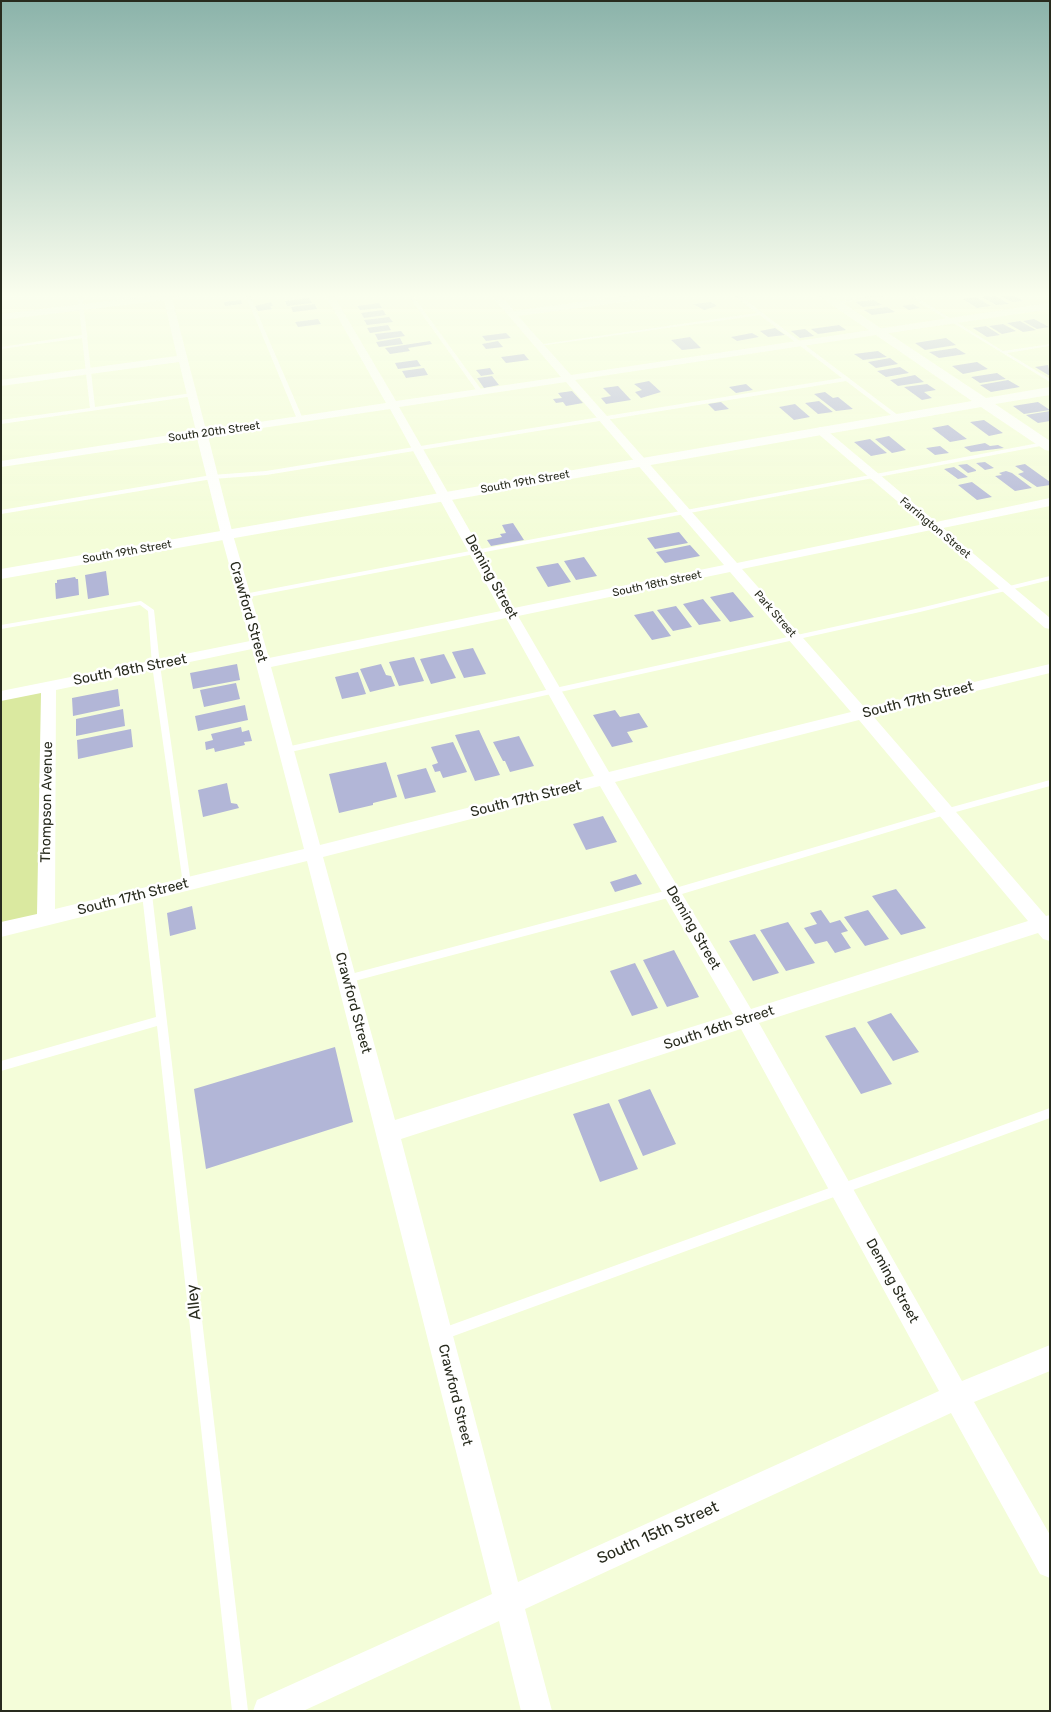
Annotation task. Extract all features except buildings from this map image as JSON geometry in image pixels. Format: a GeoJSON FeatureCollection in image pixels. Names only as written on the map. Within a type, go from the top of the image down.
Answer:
{"type":"FeatureCollection","features":[{"type":"Feature","properties":{"kind":"street"},"geometry":{"type":"LineString","coordinates":[[1,382],[50,376]]}},
{"type":"Feature","properties":{"kind":"street","name":"Crawford Street"},"geometry":{"type":"LineString","coordinates":[[188,376],[227,535],[388,1133],[537,1711]]}},
{"type":"Feature","properties":{"kind":"street","name":"Deming Street"},"geometry":{"type":"LineString","coordinates":[[375,376],[446,496],[552,690],[746,1019],[1050,1564]]}},
{"type":"Feature","properties":{"kind":"street","name":"Park Street"},"geometry":{"type":"LineString","coordinates":[[564,376],[686,512],[1047,927]]}},
{"type":"Feature","properties":{"kind":"street","name":"South 20th Street"},"geometry":{"type":"LineString","coordinates":[[1,464],[594,376]]}},
{"type":"Feature","properties":{"kind":"street"},"geometry":{"type":"LineString","coordinates":[[945,376],[1047,446]]}},
{"type":"Feature","properties":{"kind":"street","name":"South 19th Street"},"geometry":{"type":"LineString","coordinates":[[1,574],[1050,391]]}},
{"type":"Feature","properties":{"kind":"street","name":"Farrington Street"},"geometry":{"type":"LineString","coordinates":[[820,430],[1050,626]]}},
{"type":"Feature","properties":{"kind":"street","name":"South 18th Street"},"geometry":{"type":"LineString","coordinates":[[1,696],[156,665],[260,654],[511,614],[1050,502]]}},
{"type":"Feature","properties":{"kind":"street","name":"South 17th Street"},"geometry":{"type":"LineString","coordinates":[[1,930],[313,854],[1050,668]]}},
{"type":"Feature","properties":{"kind":"street","name":"Thompson Avenue"},"geometry":{"type":"LineString","coordinates":[[46,919],[49,686]]}},
{"type":"Feature","properties":{"kind":"street","name":"South 16th Street"},"geometry":{"type":"LineString","coordinates":[[388,1133],[746,1019],[1047,927]]}},
{"type":"Feature","properties":{"kind":"street","name":"South 15th Street"},"geometry":{"type":"LineString","coordinates":[[268,1711],[956,1398],[1050,1358]]}},
{"type":"Feature","properties":{"kind":"lane"},"geometry":{"type":"LineString","coordinates":[[91,376],[94,409]]}},
{"type":"Feature","properties":{"kind":"lane"},"geometry":{"type":"LineString","coordinates":[[282,376],[300,419]]}},
{"type":"Feature","properties":{"kind":"lane"},"geometry":{"type":"LineString","coordinates":[[469,376],[481,393]]}},
{"type":"Feature","properties":{"kind":"lane"},"geometry":{"type":"LineString","coordinates":[[842,376],[897,417]]}},
{"type":"Feature","properties":{"kind":"lane"},"geometry":{"type":"LineString","coordinates":[[1,512],[212,477],[266,473],[846,379]]}},
{"type":"Feature","properties":{"kind":"lane"},"geometry":{"type":"LineString","coordinates":[[1,422],[192,395]]}},
{"type":"Feature","properties":{"kind":"lane"},"geometry":{"type":"LineString","coordinates":[[244,596],[1047,446]]}},
{"type":"Feature","properties":{"kind":"lane"},"geometry":{"type":"LineString","coordinates":[[286,750],[920,610],[1050,578]]}},
{"type":"Feature","properties":{"kind":"lane"},"geometry":{"type":"LineString","coordinates":[[1,627],[141,603],[151,610],[156,665],[187,884]]}},
{"type":"Feature","properties":{"kind":"lane"},"geometry":{"type":"LineString","coordinates":[[347,979],[672,893],[1050,783]]}},
{"type":"Feature","properties":{"kind":"lane","name":"Alley"},"geometry":{"type":"LineString","coordinates":[[147,894],[240,1711]]}},
{"type":"Feature","properties":{"kind":"lane"},"geometry":{"type":"LineString","coordinates":[[1,1066],[161,1020]]}},
{"type":"Feature","properties":{"kind":"lane"},"geometry":{"type":"LineString","coordinates":[[440,1335],[1050,1113]]}},
{"type":"Feature","properties":{"kind":"green space"},"geometry":{"type":"Polygon","coordinates":[[[49,686],[46,919],[1,930],[1,696],[49,686]]]}}]}
